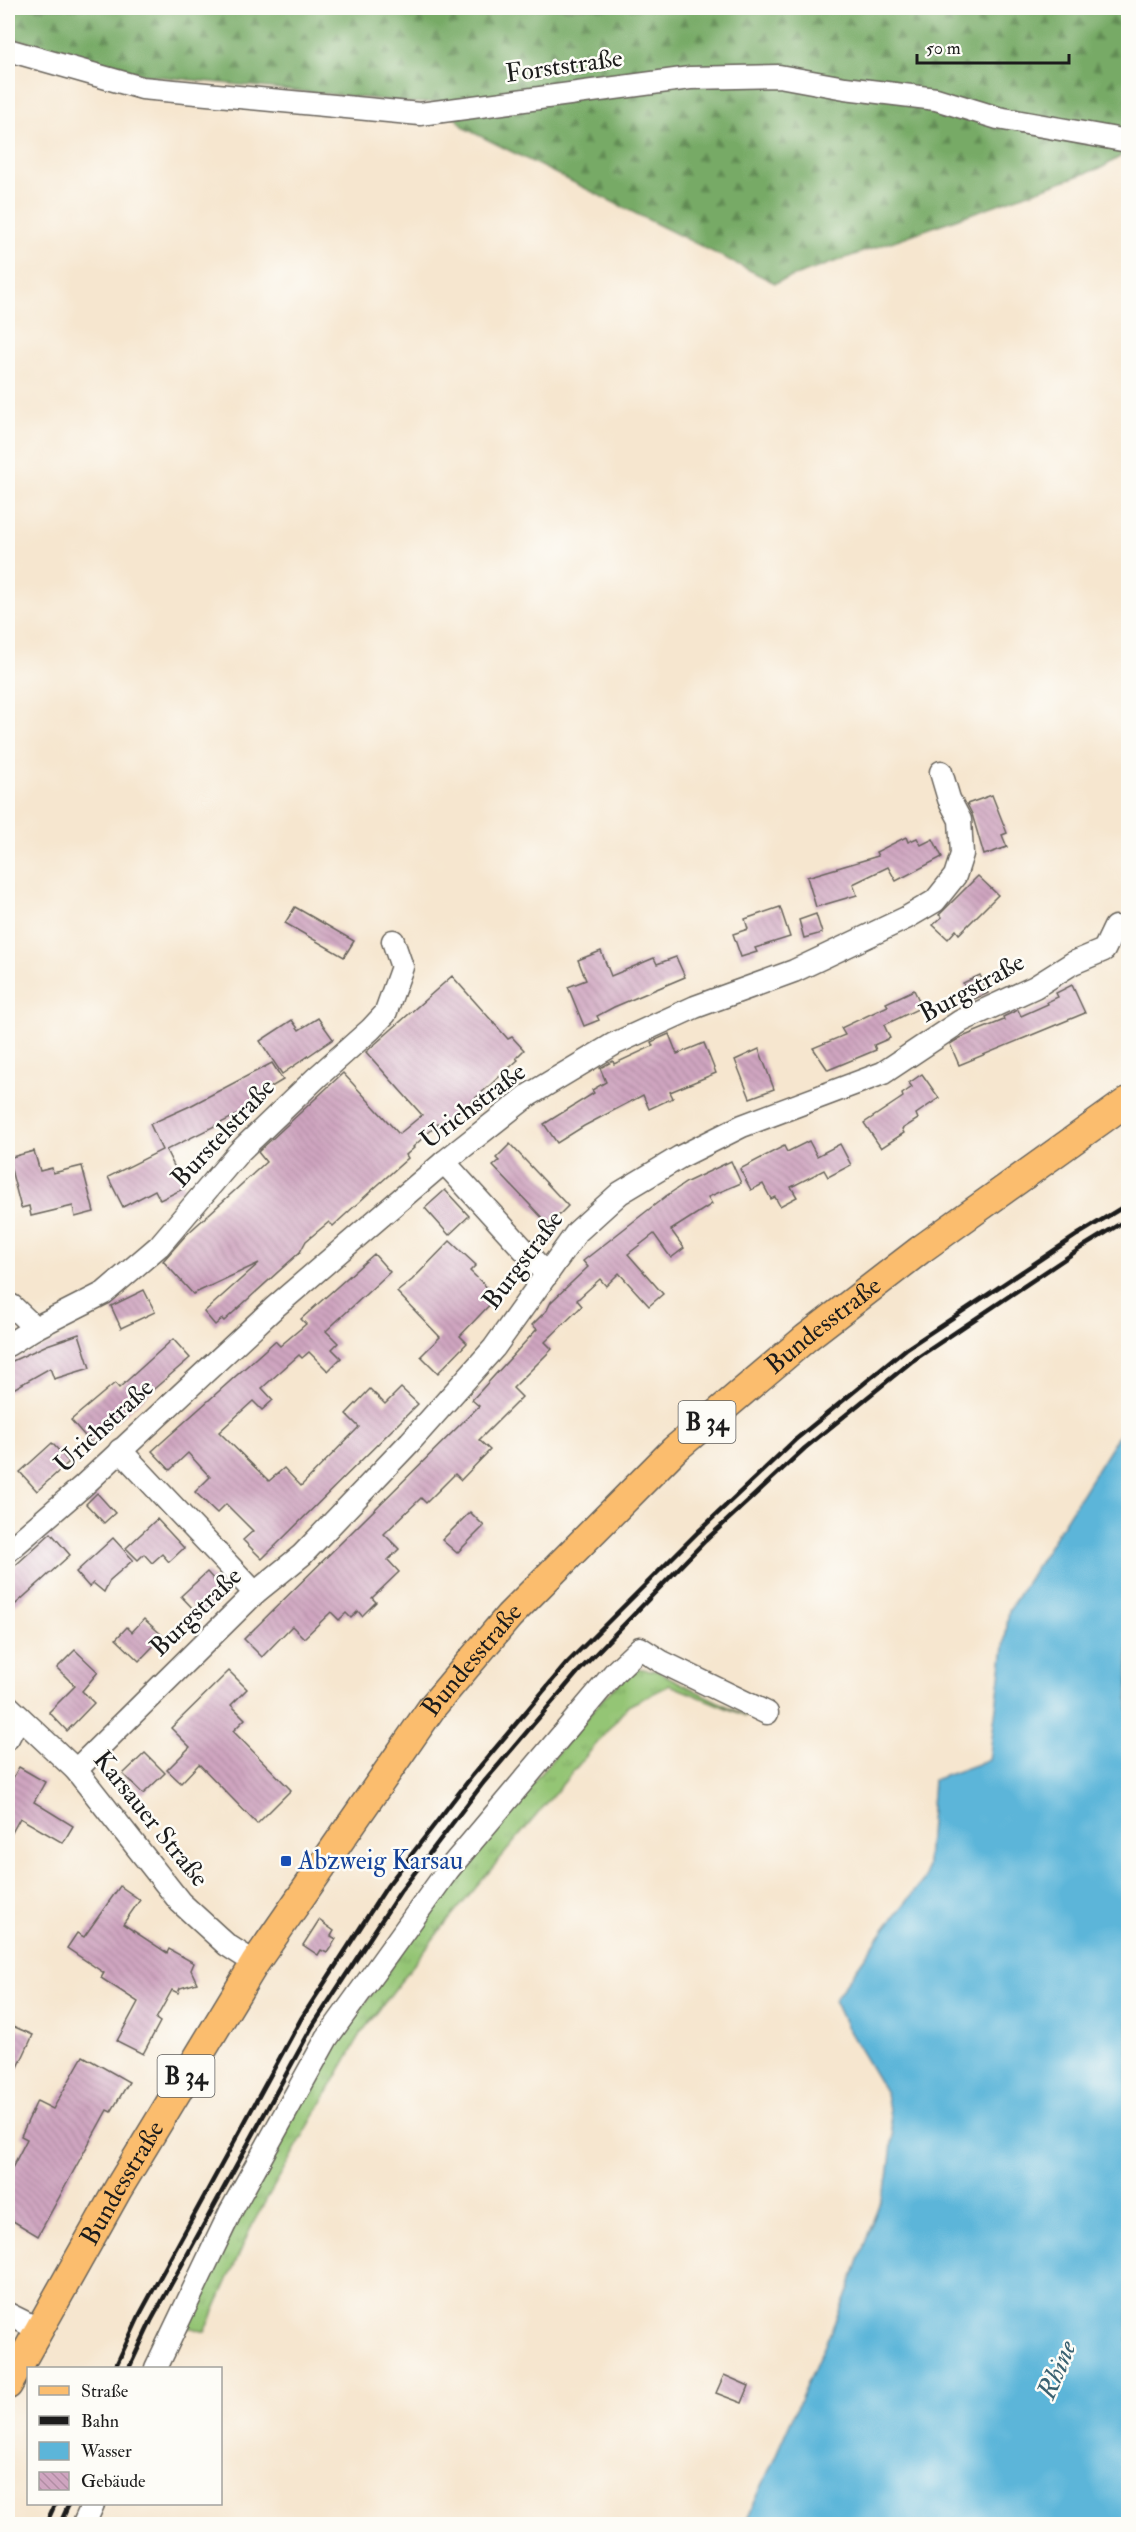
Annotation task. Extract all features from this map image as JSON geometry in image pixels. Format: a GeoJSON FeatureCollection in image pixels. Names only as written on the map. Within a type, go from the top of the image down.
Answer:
{"type":"FeatureCollection","features":[{"type":"Feature","properties":{"kind":"main road","name":"Bundesstraße"},"geometry":{"type":"LineString","coordinates":[[8,2385],[118,2189],[255,1963],[433,1706],[509,1616],[674,1450],[806,1338],[911,1257],[1128,1101]]}},
{"type":"Feature","properties":{"kind":"street","name":"Forststraße"},"geometry":{"type":"LineString","coordinates":[[8,50],[142,88],[420,114],[690,78],[779,76],[845,88],[936,99],[998,118],[1128,141]]}},
{"type":"Feature","properties":{"kind":"street","name":"Urichstraße"},"geometry":{"type":"LineString","coordinates":[[8,1551],[275,1307],[444,1162],[529,1095],[614,1044],[695,1007],[794,971],[906,918],[935,901],[955,876],[962,854],[960,820],[949,799],[941,772]]}},
{"type":"Feature","properties":{"kind":"street","name":"Burgstraße"},"geometry":{"type":"LineString","coordinates":[[76,1770],[255,1593],[302,1555],[410,1442],[494,1348],[577,1232],[620,1193],[680,1157],[742,1126],[883,1072],[961,1021],[1035,987],[1073,963],[1104,950],[1115,927]]}},
{"type":"Feature","properties":{"kind":"street","name":"Burstelstraße"},"geometry":{"type":"LineString","coordinates":[[8,1345],[35,1328],[104,1293],[159,1246],[240,1152],[316,1078],[371,1029],[385,1014],[402,966],[393,941]]}},
{"type":"Feature","properties":{"kind":"street"},"geometry":{"type":"LineString","coordinates":[[444,1162],[547,1275]]}},
{"type":"Feature","properties":{"kind":"street"},"geometry":{"type":"LineString","coordinates":[[8,1306],[12,1306],[35,1328]]}},
{"type":"Feature","properties":{"kind":"street"},"geometry":{"type":"LineString","coordinates":[[120,1450],[255,1593]]}},
{"type":"Feature","properties":{"kind":"street"},"geometry":{"type":"LineString","coordinates":[[156,2367],[231,2211],[327,2038],[448,1870],[615,1671],[640,1648],[662,1662],[767,1713]]}},
{"type":"Feature","properties":{"kind":"street"},"geometry":{"type":"LineString","coordinates":[[8,1738],[13,1712]]}},
{"type":"Feature","properties":{"kind":"street","name":"Karsauer Straße"},"geometry":{"type":"LineString","coordinates":[[13,1712],[76,1770],[180,1902],[227,1945],[255,1963]]}},
{"type":"Feature","properties":{"kind":"street"},"geometry":{"type":"LineString","coordinates":[[8,2314],[38,2329]]}},
{"type":"Feature","properties":{"kind":"street"},"geometry":{"type":"LineString","coordinates":[[84,2524],[93,2505]]}},
{"type":"Feature","properties":{"kind":"green space"},"geometry":{"type":"Polygon","coordinates":[[[8,8],[1128,8],[1128,152],[1103,167],[775,283],[466,129],[440,102],[412,103],[144,75],[8,37],[8,8]]]}},
{"type":"Feature","properties":{"kind":"green space"},"geometry":{"type":"Polygon","coordinates":[[[636,1668],[657,1671],[746,1716],[670,1685],[628,1706],[437,1934],[362,2032],[252,2225],[205,2332],[187,2326],[265,2163],[314,2075],[458,1872],[605,1696],[636,1668]]]}},
{"type":"Feature","properties":{"kind":"water","name":"Rhine"},"geometry":{"type":"Polygon","coordinates":[[[1128,1420],[1128,2524],[745,2524],[845,2299],[888,2179],[893,2135],[886,2093],[846,2026],[834,2000],[886,1927],[926,1877],[933,1780],[989,1760],[1009,1610],[1128,1420]]]}},
{"type":"Feature","properties":{"kind":"building"},"geometry":{"type":"Polygon","coordinates":[[[992,795],[1007,833],[1002,835],[1007,847],[984,855],[967,804],[992,795]]]}},
{"type":"Feature","properties":{"kind":"building"},"geometry":{"type":"Polygon","coordinates":[[[906,837],[908,842],[917,838],[921,845],[933,839],[942,857],[896,881],[888,867],[853,884],[857,895],[816,907],[807,877],[878,856],[876,852],[906,837]]]}},
{"type":"Feature","properties":{"kind":"building"},"geometry":{"type":"Polygon","coordinates":[[[978,876],[998,895],[959,934],[956,930],[948,939],[933,925],[942,917],[939,915],[978,876]]]}},
{"type":"Feature","properties":{"kind":"building"},"geometry":{"type":"Polygon","coordinates":[[[295,907],[354,941],[344,957],[285,923],[295,907]]]}},
{"type":"Feature","properties":{"kind":"building"},"geometry":{"type":"Polygon","coordinates":[[[780,907],[790,937],[755,948],[757,952],[741,957],[733,934],[748,929],[745,919],[780,907]]]}},
{"type":"Feature","properties":{"kind":"building"},"geometry":{"type":"Polygon","coordinates":[[[816,914],[822,933],[804,938],[799,920],[816,914]]]}},
{"type":"Feature","properties":{"kind":"building"},"geometry":{"type":"Polygon","coordinates":[[[601,951],[611,976],[654,958],[657,964],[676,957],[685,977],[614,1007],[597,1016],[599,1020],[584,1026],[568,987],[586,980],[578,960],[601,951]]]}},
{"type":"Feature","properties":{"kind":"building"},"geometry":{"type":"Polygon","coordinates":[[[980,975],[988,993],[972,1000],[963,983],[980,975]]]}},
{"type":"Feature","properties":{"kind":"building"},"geometry":{"type":"Polygon","coordinates":[[[452,976],[508,1039],[512,1037],[524,1050],[516,1058],[518,1060],[443,1127],[439,1123],[413,1147],[406,1155],[408,1158],[333,1226],[329,1222],[306,1241],[300,1252],[224,1321],[222,1319],[215,1325],[204,1312],[259,1263],[193,1294],[163,1261],[186,1235],[266,1162],[258,1152],[343,1073],[399,1134],[422,1115],[366,1052],[452,976]]]}},
{"type":"Feature","properties":{"kind":"building"},"geometry":{"type":"Polygon","coordinates":[[[1072,985],[1085,1013],[959,1065],[950,1044],[1004,1020],[1003,1017],[1018,1010],[1021,1016],[1048,1004],[1047,1002],[1058,997],[1056,993],[1072,985]]]}},
{"type":"Feature","properties":{"kind":"building"},"geometry":{"type":"Polygon","coordinates":[[[914,990],[922,1007],[884,1025],[890,1038],[874,1045],[876,1050],[828,1070],[813,1048],[845,1035],[841,1028],[888,1006],[886,1003],[914,990]]]}},
{"type":"Feature","properties":{"kind":"building"},"geometry":{"type":"Polygon","coordinates":[[[318,1018],[333,1039],[282,1074],[260,1041],[292,1020],[299,1030],[318,1018]]]}},
{"type":"Feature","properties":{"kind":"building"},"geometry":{"type":"Polygon","coordinates":[[[669,1034],[677,1054],[704,1043],[716,1073],[670,1092],[673,1098],[649,1109],[643,1095],[557,1143],[544,1124],[594,1093],[592,1090],[606,1082],[600,1068],[653,1046],[651,1042],[669,1034]]]}},
{"type":"Feature","properties":{"kind":"building"},"geometry":{"type":"Polygon","coordinates":[[[759,1049],[774,1089],[750,1098],[735,1060],[759,1049]]]}},
{"type":"Feature","properties":{"kind":"building"},"geometry":{"type":"Polygon","coordinates":[[[272,1063],[283,1080],[261,1093],[265,1101],[166,1150],[185,1188],[160,1200],[155,1190],[123,1207],[108,1177],[162,1150],[150,1124],[272,1063]]]}},
{"type":"Feature","properties":{"kind":"building"},"geometry":{"type":"Polygon","coordinates":[[[922,1074],[939,1098],[916,1114],[918,1119],[902,1129],[904,1133],[881,1148],[864,1123],[903,1097],[902,1094],[912,1087],[909,1083],[922,1074]]]}},
{"type":"Feature","properties":{"kind":"building"},"geometry":{"type":"Polygon","coordinates":[[[809,1141],[817,1156],[840,1144],[851,1165],[828,1177],[824,1170],[791,1187],[797,1197],[780,1206],[775,1197],[771,1199],[763,1184],[751,1190],[740,1169],[784,1146],[787,1152],[809,1141]]]}},
{"type":"Feature","properties":{"kind":"building"},"geometry":{"type":"Polygon","coordinates":[[[510,1144],[568,1206],[549,1225],[493,1166],[499,1161],[496,1158],[510,1144]]]}},
{"type":"Feature","properties":{"kind":"building"},"geometry":{"type":"Polygon","coordinates":[[[34,1151],[40,1171],[52,1168],[53,1173],[82,1166],[94,1212],[75,1217],[73,1206],[31,1216],[29,1206],[21,1208],[8,1158],[34,1151]]]}},
{"type":"Feature","properties":{"kind":"building"},"geometry":{"type":"Polygon","coordinates":[[[731,1161],[741,1183],[708,1197],[712,1204],[671,1230],[684,1248],[671,1258],[654,1234],[628,1254],[663,1294],[649,1306],[619,1273],[606,1286],[600,1279],[577,1300],[582,1306],[545,1342],[552,1349],[513,1388],[522,1397],[479,1440],[490,1450],[461,1480],[455,1474],[426,1503],[421,1498],[384,1534],[399,1549],[388,1560],[399,1572],[372,1598],[376,1602],[362,1616],[358,1611],[351,1618],[346,1613],[339,1620],[331,1612],[304,1638],[292,1626],[262,1657],[244,1639],[479,1406],[472,1400],[537,1329],[532,1325],[547,1310],[551,1302],[588,1267],[583,1261],[666,1196],[687,1182],[731,1161]]]}},
{"type":"Feature","properties":{"kind":"building"},"geometry":{"type":"Polygon","coordinates":[[[445,1190],[469,1216],[449,1235],[425,1208],[445,1190]]]}},
{"type":"Feature","properties":{"kind":"building"},"geometry":{"type":"Polygon","coordinates":[[[450,1241],[476,1265],[470,1271],[497,1297],[460,1336],[467,1343],[438,1373],[421,1356],[440,1337],[397,1292],[450,1241]]]}},
{"type":"Feature","properties":{"kind":"building"},"geometry":{"type":"Polygon","coordinates":[[[374,1254],[390,1272],[326,1331],[338,1343],[332,1349],[341,1358],[328,1371],[309,1352],[302,1358],[299,1355],[262,1388],[273,1400],[262,1410],[253,1401],[219,1432],[269,1481],[284,1468],[301,1486],[359,1427],[346,1414],[370,1389],[385,1404],[401,1388],[418,1404],[262,1559],[243,1540],[253,1531],[226,1504],[217,1513],[195,1492],[210,1477],[188,1453],[170,1470],[152,1451],[275,1341],[280,1346],[306,1324],[301,1319],[374,1254]]]}},
{"type":"Feature","properties":{"kind":"building"},"geometry":{"type":"Polygon","coordinates":[[[144,1290],[155,1312],[121,1328],[111,1306],[144,1290]]]}},
{"type":"Feature","properties":{"kind":"building"},"geometry":{"type":"Polygon","coordinates":[[[79,1334],[90,1368],[54,1379],[50,1368],[8,1392],[8,1363],[47,1345],[79,1334]]]}},
{"type":"Feature","properties":{"kind":"building"},"geometry":{"type":"Polygon","coordinates":[[[173,1339],[190,1358],[91,1443],[71,1420],[115,1383],[119,1388],[173,1339]]]}},
{"type":"Feature","properties":{"kind":"building"},"geometry":{"type":"Polygon","coordinates":[[[52,1443],[69,1462],[37,1491],[20,1472],[52,1443]]]}},
{"type":"Feature","properties":{"kind":"building"},"geometry":{"type":"Polygon","coordinates":[[[97,1493],[115,1513],[104,1523],[86,1504],[97,1493]]]}},
{"type":"Feature","properties":{"kind":"building"},"geometry":{"type":"Polygon","coordinates":[[[470,1512],[484,1526],[457,1553],[442,1540],[470,1512]]]}},
{"type":"Feature","properties":{"kind":"building"},"geometry":{"type":"Polygon","coordinates":[[[157,1519],[184,1548],[169,1562],[162,1554],[152,1563],[144,1554],[138,1560],[126,1548],[157,1519]]]}},
{"type":"Feature","properties":{"kind":"building"},"geometry":{"type":"Polygon","coordinates":[[[51,1533],[70,1555],[8,1611],[8,1572],[51,1533]]]}},
{"type":"Feature","properties":{"kind":"building"},"geometry":{"type":"Polygon","coordinates":[[[113,1538],[133,1560],[110,1580],[104,1592],[93,1583],[89,1587],[76,1572],[113,1538]]]}},
{"type":"Feature","properties":{"kind":"building"},"geometry":{"type":"Polygon","coordinates":[[[207,1572],[225,1592],[200,1616],[181,1596],[207,1572]]]}},
{"type":"Feature","properties":{"kind":"building"},"geometry":{"type":"Polygon","coordinates":[[[144,1619],[163,1636],[139,1661],[116,1639],[127,1627],[132,1632],[144,1619]]]}},
{"type":"Feature","properties":{"kind":"building"},"geometry":{"type":"Polygon","coordinates":[[[75,1650],[98,1672],[82,1691],[94,1703],[67,1731],[49,1712],[75,1686],[57,1668],[75,1650]]]}},
{"type":"Feature","properties":{"kind":"building"},"geometry":{"type":"Polygon","coordinates":[[[229,1671],[247,1689],[231,1705],[245,1719],[233,1731],[291,1790],[257,1824],[199,1764],[181,1783],[167,1770],[190,1747],[171,1728],[229,1671]]]}},
{"type":"Feature","properties":{"kind":"building"},"geometry":{"type":"Polygon","coordinates":[[[145,1753],[165,1773],[143,1794],[123,1774],[145,1753]]]}},
{"type":"Feature","properties":{"kind":"building"},"geometry":{"type":"Polygon","coordinates":[[[19,1767],[45,1782],[34,1802],[73,1826],[63,1843],[20,1818],[8,1840],[8,1787],[19,1767]]]}},
{"type":"Feature","properties":{"kind":"building"},"geometry":{"type":"Polygon","coordinates":[[[120,1886],[140,1900],[123,1924],[167,1953],[169,1949],[194,1963],[191,1970],[197,1983],[180,1988],[178,1993],[172,1990],[156,2019],[160,2022],[143,2054],[117,2041],[138,2002],[101,1978],[104,1973],[67,1948],[77,1933],[84,1937],[120,1886]]]}},
{"type":"Feature","properties":{"kind":"building"},"geometry":{"type":"Polygon","coordinates":[[[319,1920],[334,1931],[331,1936],[336,1939],[327,1953],[321,1950],[318,1955],[303,1945],[319,1920]]]}},
{"type":"Feature","properties":{"kind":"building"},"geometry":{"type":"Polygon","coordinates":[[[8,2024],[33,2035],[8,2089],[8,2024]]]}},
{"type":"Feature","properties":{"kind":"building"},"geometry":{"type":"Polygon","coordinates":[[[83,2056],[129,2082],[111,2112],[107,2110],[38,2236],[8,2218],[8,2176],[27,2139],[21,2136],[37,2101],[53,2109],[83,2056]]]}},
{"type":"Feature","properties":{"kind":"building"},"geometry":{"type":"Polygon","coordinates":[[[724,2375],[749,2386],[742,2403],[716,2393],[724,2375]]]}},
{"type":"Feature","properties":{"kind":"railway"},"geometry":{"type":"LineString","coordinates":[[115,2367],[140,2314],[301,2019],[388,1885],[472,1776],[567,1663],[698,1532],[795,1440],[906,1349],[1077,1235],[1128,1204]]}},
{"type":"Feature","properties":{"kind":"railway"},"geometry":{"type":"LineString","coordinates":[[129,2367],[151,2321],[312,2027],[400,1892],[484,1782],[578,1672],[705,1541],[805,1448],[911,1362],[1128,1219]]}},
{"type":"Feature","properties":{"kind":"railway"},"geometry":{"type":"LineString","coordinates":[[46,2524],[55,2505]]}},
{"type":"Feature","properties":{"kind":"railway"},"geometry":{"type":"LineString","coordinates":[[60,2524],[69,2505]]}},
{"type":"Feature","properties":{"kind":"place","name":"Abzweig Karsau"},"geometry":{"type":"Point","coordinates":[286,1861]}}]}
